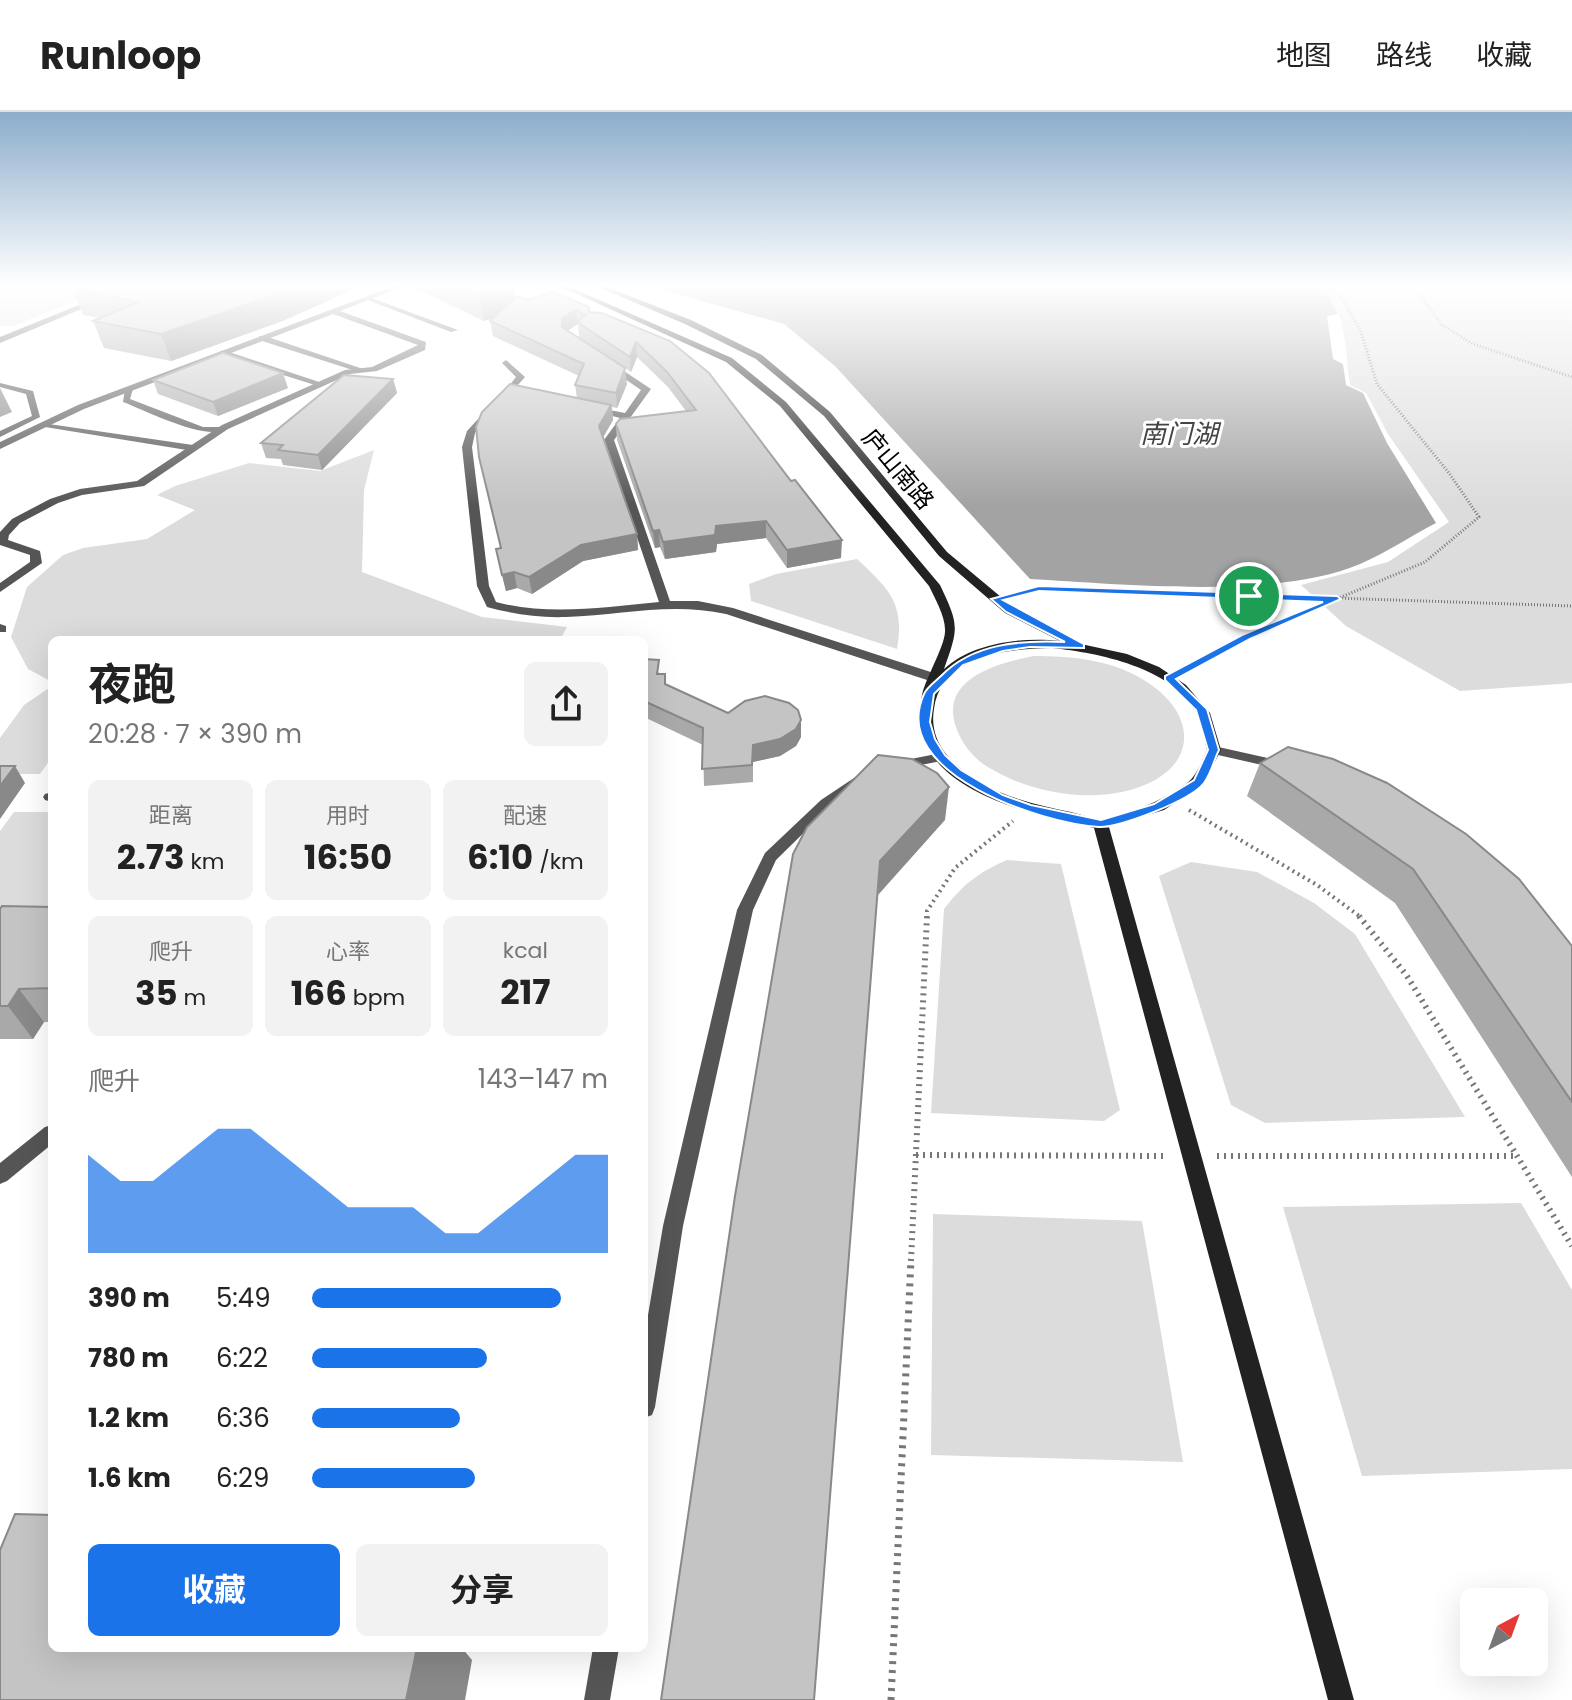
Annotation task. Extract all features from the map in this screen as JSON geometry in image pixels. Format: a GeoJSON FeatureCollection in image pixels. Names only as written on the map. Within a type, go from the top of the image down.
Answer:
{"type":"FeatureCollection","features":[{"type":"Feature","properties":{"kind":"main road","name":"庐山南路"},"geometry":{"type":"LineString","coordinates":[[725,358],[783,404],[934,585],[945,608],[951,632],[929,694]]}},
{"type":"Feature","properties":{"kind":"main road","name":"庐山南路"},"geometry":{"type":"LineString","coordinates":[[760,358],[827,414],[943,554],[1009,610],[1080,646]]}},
{"type":"Feature","properties":{"kind":"main road"},"geometry":{"type":"LineString","coordinates":[[1030,644],[1080,646],[1112,653],[1169,678],[1201,709],[1214,750],[1198,782],[1159,807],[1101,824],[999,798],[957,773],[941,757],[930,739],[925,722],[929,694],[959,663],[1001,648],[1030,644]]}},
{"type":"Feature","properties":{"kind":"main road"},"geometry":{"type":"LineString","coordinates":[[1101,824],[1341,1700]]}},
{"type":"Feature","properties":{"kind":"street"},"geometry":{"type":"LineString","coordinates":[[0,446],[129,389],[210,358]]}},
{"type":"Feature","properties":{"kind":"street"},"geometry":{"type":"LineString","coordinates":[[0,588],[36,563],[36,553],[2,542],[4,534],[16,521],[54,501],[80,492],[140,484],[221,430],[348,372],[374,369],[399,358]]}},
{"type":"Feature","properties":{"kind":"street"},"geometry":{"type":"LineString","coordinates":[[600,358],[646,389],[609,440],[666,606]]}},
{"type":"Feature","properties":{"kind":"street"},"geometry":{"type":"LineString","coordinates":[[506,363],[521,377],[477,422],[467,447],[483,586],[491,604],[508,610],[537,613],[696,604],[729,611],[935,678]]}},
{"type":"Feature","properties":{"kind":"street"},"geometry":{"type":"LineString","coordinates":[[509,392],[523,395]]}},
{"type":"Feature","properties":{"kind":"street"},"geometry":{"type":"LineString","coordinates":[[581,407],[624,416]]}},
{"type":"Feature","properties":{"kind":"street"},"geometry":{"type":"LineString","coordinates":[[1214,750],[1299,770]]}},
{"type":"Feature","properties":{"kind":"street"},"geometry":{"type":"LineString","coordinates":[[648,1382],[673,1226],[745,910],[770,857],[826,803],[872,771],[941,757]]}},
{"type":"Feature","properties":{"kind":"street"},"geometry":{"type":"LineString","coordinates":[[0,1175],[48,1136]]}},
{"type":"Feature","properties":{"kind":"street"},"geometry":{"type":"LineString","coordinates":[[597,1700],[605,1652]]}},
{"type":"Feature","properties":{"kind":"lane"},"geometry":{"type":"LineString","coordinates":[[239,358],[321,384]]}},
{"type":"Feature","properties":{"kind":"lane"},"geometry":{"type":"LineString","coordinates":[[325,358],[362,370]]}},
{"type":"Feature","properties":{"kind":"lane"},"geometry":{"type":"LineString","coordinates":[[0,385],[30,393],[36,417],[0,434]]}},
{"type":"Feature","properties":{"kind":"lane"},"geometry":{"type":"LineString","coordinates":[[129,389],[126,400],[202,429],[221,430]]}},
{"type":"Feature","properties":{"kind":"lane"},"geometry":{"type":"LineString","coordinates":[[45,425],[193,448]]}},
{"type":"Feature","properties":{"kind":"path"},"geometry":{"type":"LineString","coordinates":[[1169,678],[1246,637],[1425,562],[1479,517],[1449,473],[1377,384],[1369,358]]}},
{"type":"Feature","properties":{"kind":"path"},"geometry":{"type":"LineString","coordinates":[[1515,358],[1572,377]]}},
{"type":"Feature","properties":{"kind":"path"},"geometry":{"type":"LineString","coordinates":[[996,599],[1039,588],[1572,606]]}},
{"type":"Feature","properties":{"kind":"path"},"geometry":{"type":"LineString","coordinates":[[1171,799],[1317,885],[1365,921],[1407,976],[1572,1246]]}},
{"type":"Feature","properties":{"kind":"path"},"geometry":{"type":"LineString","coordinates":[[891,1700],[927,911],[955,868],[1029,808]]}},
{"type":"Feature","properties":{"kind":"shaded area"},"geometry":{"type":"Polygon","coordinates":[[[1347,358],[1572,358],[1572,683],[1460,691],[1346,626],[1301,585],[1388,562],[1449,522],[1388,434],[1366,393],[1350,385],[1347,358]]]}},
{"type":"Feature","properties":{"kind":"shaded area"},"geometry":{"type":"Polygon","coordinates":[[[374,450],[364,490],[362,572],[482,617],[567,627],[562,636],[48,636],[48,680],[28,669],[11,637],[27,587],[63,555],[83,548],[147,539],[195,510],[157,495],[175,486],[249,463],[320,471],[374,450]]]}},
{"type":"Feature","properties":{"kind":"shaded area"},"geometry":{"type":"Polygon","coordinates":[[[857,559],[892,598],[899,620],[897,649],[751,601],[749,584],[776,574],[857,559]]]}},
{"type":"Feature","properties":{"kind":"shaded area"},"geometry":{"type":"Polygon","coordinates":[[[1034,656],[1073,658],[1111,665],[1135,675],[1157,690],[1173,706],[1182,723],[1184,741],[1179,757],[1167,772],[1148,784],[1122,792],[1088,795],[1036,788],[983,764],[962,741],[957,730],[953,712],[955,698],[974,676],[1004,663],[1034,656]]]}},
{"type":"Feature","properties":{"kind":"shaded area"},"geometry":{"type":"Polygon","coordinates":[[[48,689],[48,763],[40,774],[0,774],[0,738],[24,705],[48,689]]]}},
{"type":"Feature","properties":{"kind":"shaded area"},"geometry":{"type":"Polygon","coordinates":[[[14,812],[48,812],[48,911],[0,911],[0,831],[14,812]]]}},
{"type":"Feature","properties":{"kind":"shaded area"},"geometry":{"type":"Polygon","coordinates":[[[1007,860],[1061,864],[1120,1110],[1104,1121],[931,1113],[944,909],[972,880],[1007,860]]]}},
{"type":"Feature","properties":{"kind":"shaded area"},"geometry":{"type":"Polygon","coordinates":[[[1191,862],[1257,872],[1314,903],[1355,934],[1465,1117],[1265,1123],[1231,1105],[1159,876],[1191,862]]]}},
{"type":"Feature","properties":{"kind":"shaded area"},"geometry":{"type":"Polygon","coordinates":[[[1521,1203],[1572,1290],[1572,1469],[1362,1476],[1283,1207],[1521,1203]]]}},
{"type":"Feature","properties":{"kind":"shaded area"},"geometry":{"type":"Polygon","coordinates":[[[933,1214],[1142,1221],[1183,1462],[931,1455],[933,1214]]]}},
{"type":"Feature","properties":{"kind":"water","name":"南门湖"},"geometry":{"type":"Polygon","coordinates":[[[825,358],[1333,358],[1343,364],[1346,385],[1363,393],[1387,443],[1436,523],[1360,564],[1325,575],[1286,582],[1198,587],[1030,579],[825,358]]]}},
{"type":"Feature","properties":{"kind":"building"},"geometry":{"type":"Polygon","coordinates":[[[210,358],[238,358],[283,373],[213,402],[153,380],[210,358]]]}},
{"type":"Feature","properties":{"kind":"building"},"geometry":{"type":"Polygon","coordinates":[[[571,358],[610,358],[625,368],[616,393],[575,385],[584,364],[571,358]]]}},
{"type":"Feature","properties":{"kind":"building"},"geometry":{"type":"Polygon","coordinates":[[[653,358],[691,358],[709,373],[791,481],[795,480],[842,540],[787,550],[766,521],[716,526],[715,535],[663,542],[659,530],[653,531],[616,424],[620,419],[696,410],[653,358]]]}},
{"type":"Feature","properties":{"kind":"building"},"geometry":{"type":"Polygon","coordinates":[[[344,375],[393,379],[318,455],[278,450],[283,445],[261,443],[344,375]]]}},
{"type":"Feature","properties":{"kind":"building"},"geometry":{"type":"Polygon","coordinates":[[[510,384],[611,405],[599,426],[637,534],[581,545],[529,577],[514,572],[502,575],[496,549],[501,548],[479,457],[476,427],[482,412],[510,384]]]}},
{"type":"Feature","properties":{"kind":"building"},"geometry":{"type":"Polygon","coordinates":[[[648,659],[659,660],[657,674],[665,674],[665,684],[728,713],[745,701],[765,696],[789,703],[798,710],[801,720],[796,729],[780,739],[753,745],[752,765],[702,769],[703,728],[648,703],[648,659]]]}},
{"type":"Feature","properties":{"kind":"building"},"geometry":{"type":"Polygon","coordinates":[[[1288,747],[1333,759],[1387,783],[1466,834],[1519,879],[1572,946],[1572,1102],[1413,869],[1260,763],[1288,747]]]}},
{"type":"Feature","properties":{"kind":"building"},"geometry":{"type":"Polygon","coordinates":[[[878,755],[912,759],[937,773],[949,787],[880,861],[814,1700],[661,1700],[735,1196],[793,854],[807,827],[878,755]]]}},
{"type":"Feature","properties":{"kind":"building"},"geometry":{"type":"Polygon","coordinates":[[[0,766],[15,766],[0,786],[0,766]]]}},
{"type":"Feature","properties":{"kind":"building"},"geometry":{"type":"Polygon","coordinates":[[[2,906],[48,907],[48,988],[19,989],[8,1006],[0,1006],[2,906]]]}},
{"type":"Feature","properties":{"kind":"building"},"geometry":{"type":"Polygon","coordinates":[[[15,1514],[48,1515],[48,1652],[416,1652],[406,1700],[0,1700],[0,1550],[15,1514]]]}},
{"type":"Feature","properties":{"kind":"route"},"geometry":{"type":"LineString","coordinates":[[1039,588],[1249,596],[1337,599],[1246,637],[1169,678],[1201,709],[1214,750],[1198,782],[1159,807],[1101,824],[1029,808],[999,798],[957,773],[941,757],[930,739],[925,722],[929,694],[959,663],[1001,648],[1030,644],[1080,646],[1009,610],[996,599],[1039,588]]}}]}
